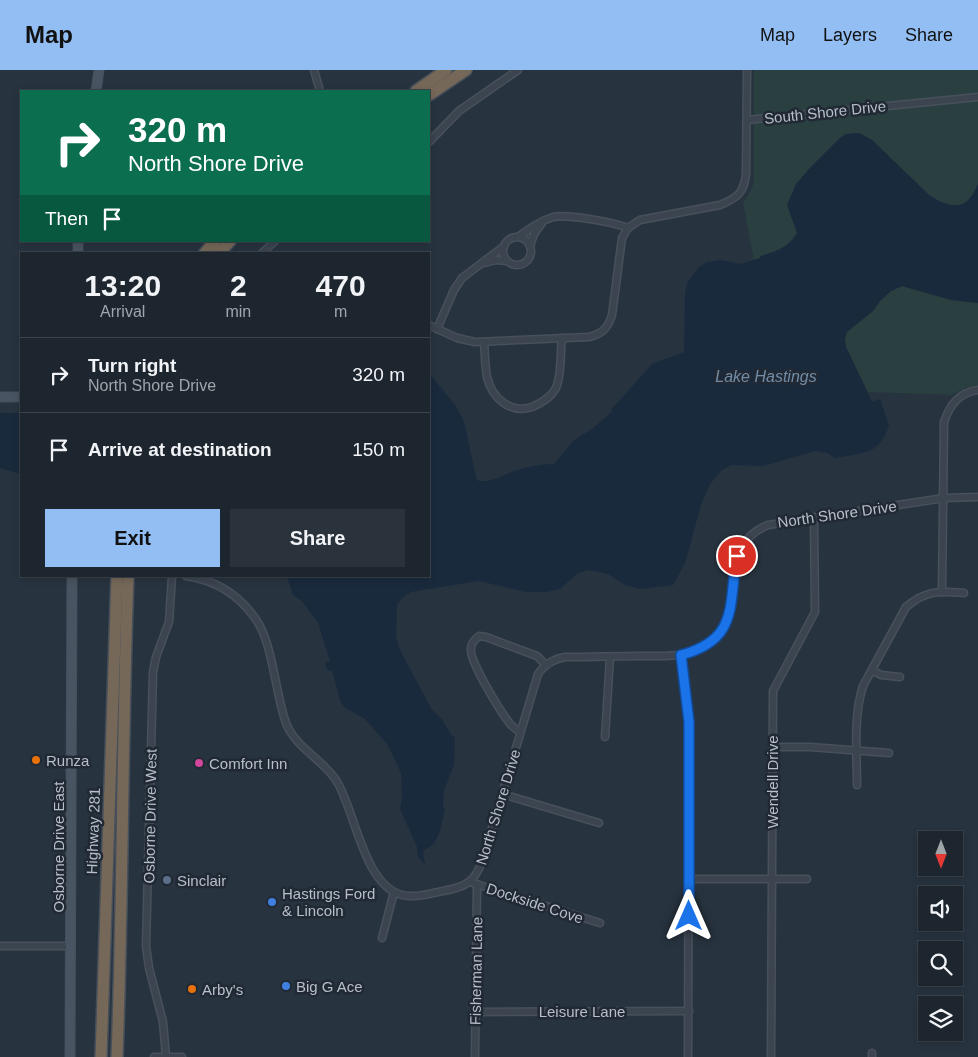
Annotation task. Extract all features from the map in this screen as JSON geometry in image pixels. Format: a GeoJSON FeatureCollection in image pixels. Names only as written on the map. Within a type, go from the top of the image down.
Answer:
{"type":"FeatureCollection","features":[{"type":"Feature","properties":{"kind":"highway"},"geometry":{"type":"LineString","coordinates":[[417,90],[446,70]]}},
{"type":"Feature","properties":{"kind":"highway"},"geometry":{"type":"LineString","coordinates":[[430,94],[466,70]]}},
{"type":"Feature","properties":{"kind":"highway"},"geometry":{"type":"LineString","coordinates":[[206,252],[214,242]]}},
{"type":"Feature","properties":{"kind":"highway"},"geometry":{"type":"LineString","coordinates":[[220,252],[229,242]]}},
{"type":"Feature","properties":{"kind":"highway","name":"Highway 281"},"geometry":{"type":"LineString","coordinates":[[102,1057],[117,577]]}},
{"type":"Feature","properties":{"kind":"highway","name":"Highway 281"},"geometry":{"type":"LineString","coordinates":[[117,1057],[128,577]]}},
{"type":"Feature","properties":{"kind":"street"},"geometry":{"type":"LineString","coordinates":[[96,90],[99,70]]}},
{"type":"Feature","properties":{"kind":"street"},"geometry":{"type":"LineString","coordinates":[[314,70],[320,90]]}},
{"type":"Feature","properties":{"kind":"street"},"geometry":{"type":"LineString","coordinates":[[430,141],[459,111],[518,70]]}},
{"type":"Feature","properties":{"kind":"street"},"geometry":{"type":"LineString","coordinates":[[747,70],[747,120]]}},
{"type":"Feature","properties":{"kind":"street","name":"South Shore Drive"},"geometry":{"type":"LineString","coordinates":[[628,228],[640,220],[720,204],[738,196],[745,182],[747,120],[978,97]]}},
{"type":"Feature","properties":{"kind":"street"},"geometry":{"type":"LineString","coordinates":[[430,326],[437,329],[465,340],[484,342],[595,335],[607,327],[612,315],[622,238],[628,228],[616,223],[556,217],[533,226],[518,237],[508,239],[503,246],[457,284],[437,329]]}},
{"type":"Feature","properties":{"kind":"street"},"geometry":{"type":"LineString","coordinates":[[482,263],[496,260],[507,261],[515,265],[524,263],[530,257],[530,246],[534,234],[543,222]]}},
{"type":"Feature","properties":{"kind":"street"},"geometry":{"type":"LineString","coordinates":[[518,237],[526,240],[530,246]]}},
{"type":"Feature","properties":{"kind":"street"},"geometry":{"type":"LineString","coordinates":[[263,252],[274,242]]}},
{"type":"Feature","properties":{"kind":"street"},"geometry":{"type":"LineString","coordinates":[[503,246],[503,254],[507,261]]}},
{"type":"Feature","properties":{"kind":"street"},"geometry":{"type":"LineString","coordinates":[[484,342],[487,376],[495,395],[508,406],[516,409],[525,409],[547,398],[557,385],[562,338]]}},
{"type":"Feature","properties":{"kind":"street"},"geometry":{"type":"LineString","coordinates":[[942,592],[944,422],[954,400],[978,390]]}},
{"type":"Feature","properties":{"kind":"street"},"geometry":{"type":"LineString","coordinates":[[0,397],[20,397]]}},
{"type":"Feature","properties":{"kind":"street","name":"North Shore Drive"},"geometry":{"type":"LineString","coordinates":[[394,892],[416,896],[450,890],[470,882],[480,867],[538,674],[546,665],[557,658],[565,657],[681,655],[702,648],[717,637],[727,621],[732,602],[737,556],[745,539],[759,528],[814,517],[944,498],[978,496]]}},
{"type":"Feature","properties":{"kind":"street","name":"Wendell Drive"},"geometry":{"type":"LineString","coordinates":[[772,1057],[773,691],[815,612],[816,528],[814,517]]}},
{"type":"Feature","properties":{"kind":"street","name":"Osborne Drive East"},"geometry":{"type":"LineString","coordinates":[[70,1057],[72,577]]}},
{"type":"Feature","properties":{"kind":"street","name":"Osborne Drive West"},"geometry":{"type":"LineString","coordinates":[[166,1057],[163,1022],[149,968],[146,946],[153,672],[156,657],[169,622],[172,577]]}},
{"type":"Feature","properties":{"kind":"street"},"geometry":{"type":"LineString","coordinates":[[191,577],[207,580],[225,588],[242,602],[257,619],[266,641],[285,717],[291,733],[336,780],[375,873],[383,884],[394,892],[382,938]]}},
{"type":"Feature","properties":{"kind":"street"},"geometry":{"type":"LineString","coordinates":[[857,785],[857,709],[863,686],[906,607],[917,598],[929,593],[964,593]]}},
{"type":"Feature","properties":{"kind":"street","name":"North Shore Drive"},"geometry":{"type":"LineString","coordinates":[[520,732],[512,725],[475,664],[471,648],[474,640],[479,636],[486,637],[537,656],[546,665]]}},
{"type":"Feature","properties":{"kind":"street"},"geometry":{"type":"LineString","coordinates":[[681,655],[689,722],[688,1057]]}},
{"type":"Feature","properties":{"kind":"street"},"geometry":{"type":"LineString","coordinates":[[605,738],[610,656]]}},
{"type":"Feature","properties":{"kind":"street"},"geometry":{"type":"LineString","coordinates":[[872,670],[881,675],[900,677]]}},
{"type":"Feature","properties":{"kind":"street"},"geometry":{"type":"LineString","coordinates":[[773,746],[889,753]]}},
{"type":"Feature","properties":{"kind":"street"},"geometry":{"type":"LineString","coordinates":[[502,794],[599,823]]}},
{"type":"Feature","properties":{"kind":"street"},"geometry":{"type":"LineString","coordinates":[[689,879],[807,879]]}},
{"type":"Feature","properties":{"kind":"street","name":"Dockside Cove"},"geometry":{"type":"LineString","coordinates":[[470,882],[600,923]]}},
{"type":"Feature","properties":{"kind":"street","name":"Fisherman Lane"},"geometry":{"type":"LineString","coordinates":[[475,1057],[477,884]]}},
{"type":"Feature","properties":{"kind":"street"},"geometry":{"type":"LineString","coordinates":[[0,946],[71,946]]}},
{"type":"Feature","properties":{"kind":"street","name":"Leisure Lane"},"geometry":{"type":"LineString","coordinates":[[475,1012],[689,1011]]}},
{"type":"Feature","properties":{"kind":"street"},"geometry":{"type":"LineString","coordinates":[[154,1057],[182,1057]]}},
{"type":"Feature","properties":{"kind":"green space"},"geometry":{"type":"Polygon","coordinates":[[[754,70],[978,70],[978,184],[974,193],[961,205],[950,205],[939,201],[929,195],[872,140],[859,133],[847,134],[840,138],[809,169],[797,233],[794,238],[782,248],[754,260],[743,203],[752,188],[754,180],[754,70]]]}},
{"type":"Feature","properties":{"kind":"green space"},"geometry":{"type":"Polygon","coordinates":[[[902,286],[951,300],[978,303],[978,385],[951,395],[868,392],[846,347],[845,339],[847,332],[873,311],[891,291],[902,286]]]}},
{"type":"Feature","properties":{"kind":"water","name":"Lake Hastings"},"geometry":{"type":"Polygon","coordinates":[[[859,133],[872,140],[929,195],[944,203],[961,205],[973,195],[978,184],[978,303],[951,300],[902,286],[891,291],[880,301],[873,311],[847,332],[845,339],[846,347],[872,402],[880,399],[889,425],[882,440],[873,449],[854,455],[835,458],[827,453],[816,451],[763,466],[731,465],[722,470],[710,484],[701,505],[685,563],[673,585],[641,589],[625,585],[608,574],[589,570],[578,573],[560,589],[547,592],[526,592],[479,581],[411,592],[402,598],[397,605],[396,638],[401,652],[432,710],[441,718],[452,736],[455,737],[454,765],[444,790],[443,807],[445,809],[442,823],[435,841],[423,851],[425,865],[418,857],[417,847],[400,809],[402,798],[401,773],[395,760],[387,744],[365,719],[344,707],[340,700],[332,671],[327,670],[325,663],[330,661],[318,623],[302,601],[293,595],[287,577],[430,577],[430,374],[455,405],[464,421],[476,477],[479,481],[493,480],[529,467],[554,464],[573,441],[593,428],[612,412],[611,410],[652,364],[684,352],[685,293],[687,283],[699,267],[707,262],[721,260],[741,264],[786,246],[794,238],[797,233],[787,205],[796,184],[846,134],[859,133]]]}},
{"type":"Feature","properties":{"kind":"water"},"geometry":{"type":"Polygon","coordinates":[[[0,413],[20,413],[20,474],[0,468],[0,413]]]}},
{"type":"Feature","properties":{"kind":"place","name":"Runza"},"geometry":{"type":"Point","coordinates":[36,760]}},
{"type":"Feature","properties":{"kind":"place","name":"Comfort Inn"},"geometry":{"type":"Point","coordinates":[199,763]}},
{"type":"Feature","properties":{"kind":"place","name":"Sinclair"},"geometry":{"type":"Point","coordinates":[167,880]}},
{"type":"Feature","properties":{"kind":"place","name":"Hastings Ford & Lincoln"},"geometry":{"type":"Point","coordinates":[272,902]}},
{"type":"Feature","properties":{"kind":"place","name":"Big G Ace"},"geometry":{"type":"Point","coordinates":[286,986]}},
{"type":"Feature","properties":{"kind":"place","name":"Arby's"},"geometry":{"type":"Point","coordinates":[192,989]}},
{"type":"Feature","properties":{"kind":"route"},"geometry":{"type":"LineString","coordinates":[[689,916],[689,722],[681,655],[693,652],[711,642],[717,637],[727,621],[732,602],[737,556]]}}]}
